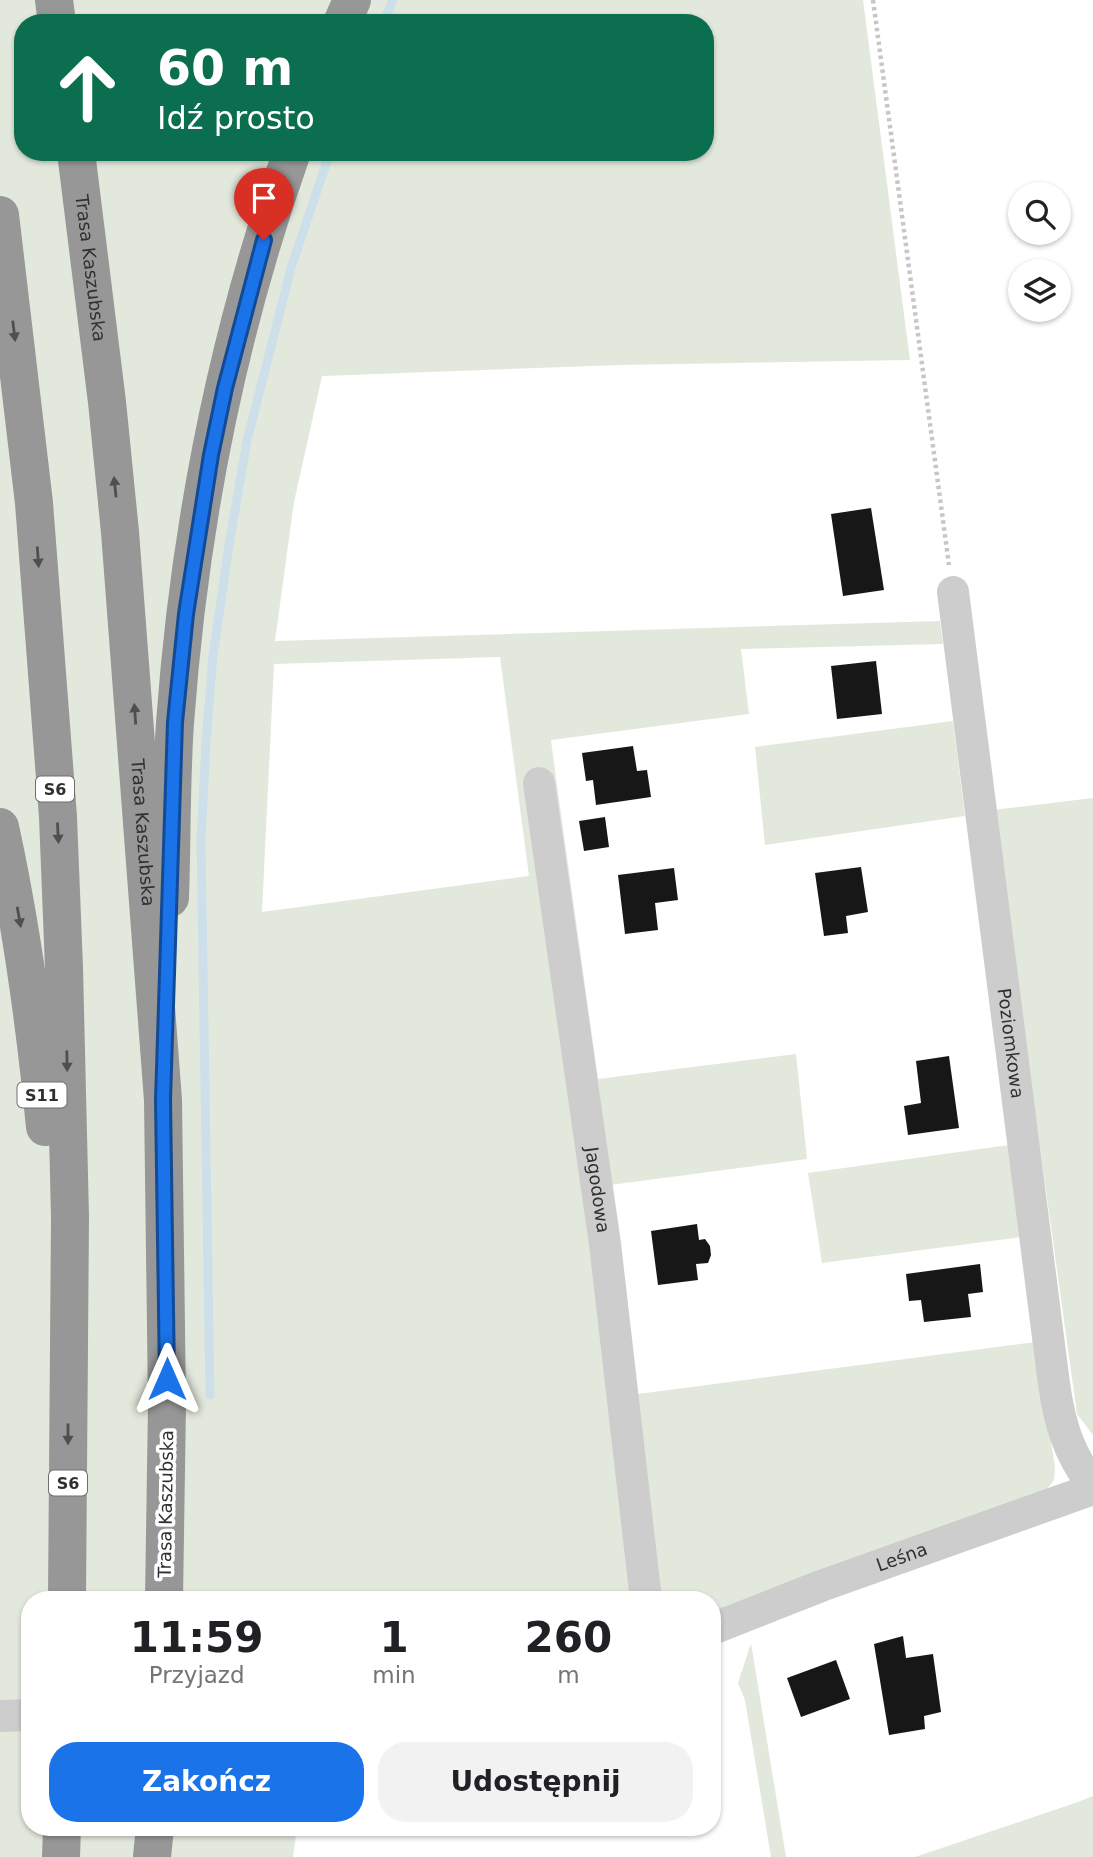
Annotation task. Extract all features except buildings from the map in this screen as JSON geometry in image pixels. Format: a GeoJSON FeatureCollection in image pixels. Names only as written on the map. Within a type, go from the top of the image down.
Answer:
{"type":"FeatureCollection","features":[{"type":"Feature","properties":{"kind":"highway","name":"Trasa Kaszubska"},"geometry":{"type":"LineString","coordinates":[[77,161],[120,532],[163,1100],[167,1404],[164,1591]]}},
{"type":"Feature","properties":{"kind":"highway"},"geometry":{"type":"LineString","coordinates":[[163,1100],[173,764],[186,614],[200,519],[225,388],[252,281],[289,161]]}},
{"type":"Feature","properties":{"kind":"highway","name":"S6"},"geometry":{"type":"LineString","coordinates":[[0,215],[34,503],[58,817],[70,1217],[67,1591]]}},
{"type":"Feature","properties":{"kind":"highway","name":"S11"},"geometry":{"type":"LineString","coordinates":[[0,827],[19,915],[30,990],[68,1366]]}},
{"type":"Feature","properties":{"kind":"highway"},"geometry":{"type":"LineString","coordinates":[[61,1857],[62,1836]]}},
{"type":"Feature","properties":{"kind":"highway"},"geometry":{"type":"LineString","coordinates":[[152,1857],[154,1836]]}},
{"type":"Feature","properties":{"kind":"street","name":"Poziomkowa"},"geometry":{"type":"LineString","coordinates":[[953,592],[1060,1424],[1081,1469],[1093,1487]]}},
{"type":"Feature","properties":{"kind":"street","name":"Jagodowa"},"geometry":{"type":"LineString","coordinates":[[539,783],[605,1244],[645,1591]]}},
{"type":"Feature","properties":{"kind":"street","name":"Leśna"},"geometry":{"type":"LineString","coordinates":[[721,1625],[1093,1487]]}},
{"type":"Feature","properties":{"kind":"street"},"geometry":{"type":"LineString","coordinates":[[0,1716],[21,1715]]}},
{"type":"Feature","properties":{"kind":"path"},"geometry":{"type":"LineString","coordinates":[[873,0],[953,592]]}},
{"type":"Feature","properties":{"kind":"shaded area"},"geometry":{"type":"Polygon","coordinates":[[[0,0],[863,0],[910,360],[619,365],[322,376],[294,502],[275,641],[940,621],[943,644],[741,649],[749,714],[551,740],[598,1079],[796,1054],[807,1159],[610,1185],[638,1394],[1035,1342],[1055,1467],[1054,1480],[1041,1497],[721,1614],[721,1591],[21,1591],[21,1836],[296,1836],[293,1857],[0,1857],[0,0]],[[500,657],[274,664],[262,912],[529,876],[500,657]]]}},
{"type":"Feature","properties":{"kind":"shaded area"},"geometry":{"type":"Polygon","coordinates":[[[953,721],[965,816],[765,845],[755,747],[953,721]]]}},
{"type":"Feature","properties":{"kind":"shaded area"},"geometry":{"type":"Polygon","coordinates":[[[1093,798],[1093,1435],[1077,1414],[993,810],[1093,798]]]}},
{"type":"Feature","properties":{"kind":"shaded area"},"geometry":{"type":"Polygon","coordinates":[[[1009,1145],[1021,1237],[822,1263],[808,1173],[1009,1145]]]}},
{"type":"Feature","properties":{"kind":"shaded area"},"geometry":{"type":"Polygon","coordinates":[[[751,1643],[786,1857],[771,1857],[745,1700],[738,1683],[751,1643]]]}},
{"type":"Feature","properties":{"kind":"shaded area"},"geometry":{"type":"Polygon","coordinates":[[[1093,1796],[1093,1857],[915,1857],[1078,1802],[1093,1796]]]}},
{"type":"Feature","properties":{"kind":"waterway"},"geometry":{"type":"LineString","coordinates":[[387,14],[393,0]]}},
{"type":"Feature","properties":{"kind":"waterway"},"geometry":{"type":"LineString","coordinates":[[210,1395],[201,841],[213,655],[247,441],[291,268],[327,161]]}},
{"type":"Feature","properties":{"kind":"route"},"geometry":{"type":"LineString","coordinates":[[167,1379],[163,1100],[175,722],[186,614],[211,455],[225,388],[264,240]]}}]}
